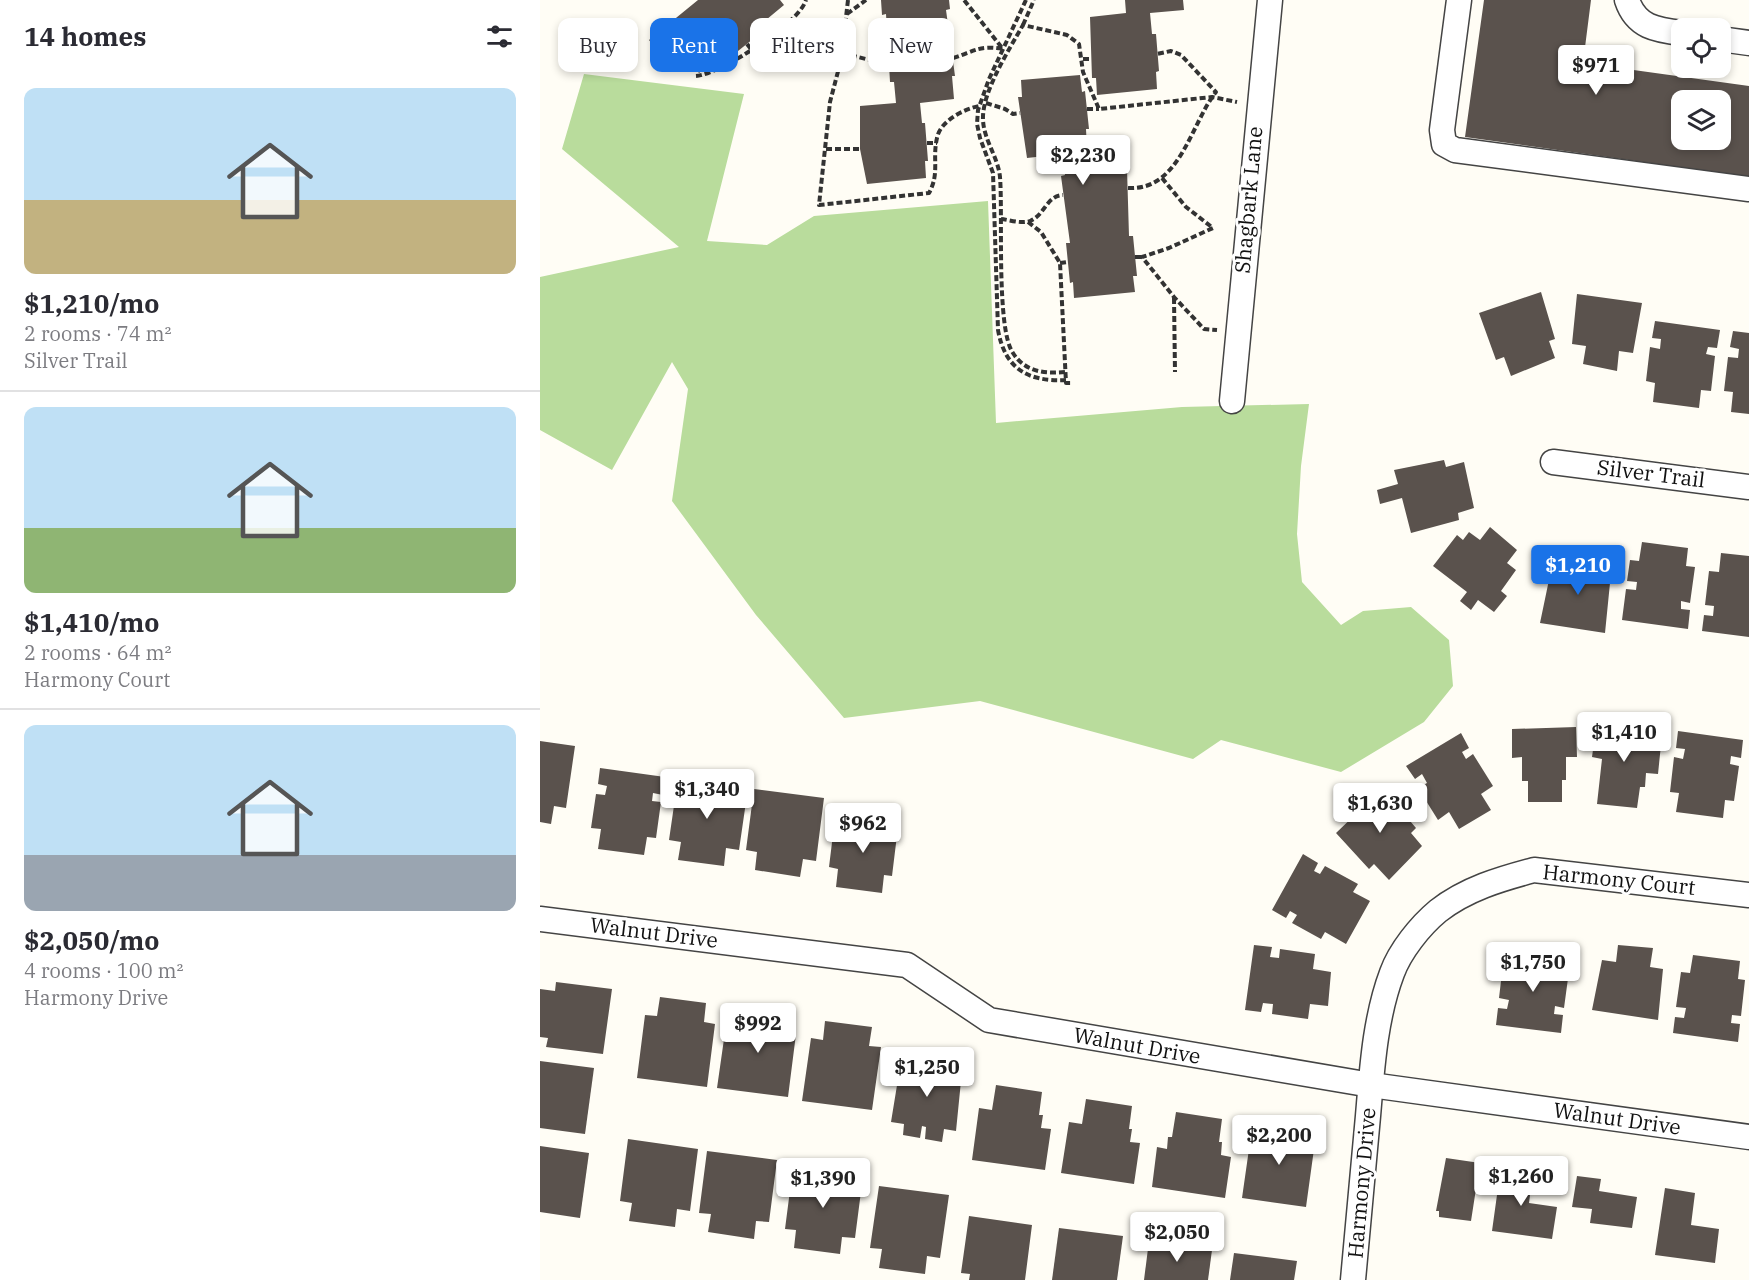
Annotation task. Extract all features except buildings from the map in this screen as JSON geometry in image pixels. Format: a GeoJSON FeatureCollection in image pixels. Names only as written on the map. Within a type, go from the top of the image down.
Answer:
{"type":"FeatureCollection","features":[{"type":"Feature","properties":{"kind":"street","name":"Shagbark Lane"},"geometry":{"type":"LineString","coordinates":[[1232,401],[1258,105],[1270,0]]}},
{"type":"Feature","properties":{"kind":"street"},"geometry":{"type":"LineString","coordinates":[[1459,0],[1442,130],[1444,144],[1455,150],[1749,189]]}},
{"type":"Feature","properties":{"kind":"street"},"geometry":{"type":"LineString","coordinates":[[1627,0],[1630,11],[1642,24],[1656,30],[1671,32]]}},
{"type":"Feature","properties":{"kind":"street"},"geometry":{"type":"LineString","coordinates":[[1731,41],[1749,43]]}},
{"type":"Feature","properties":{"kind":"street","name":"Silver Trail"},"geometry":{"type":"LineString","coordinates":[[1554,462],[1749,487]]}},
{"type":"Feature","properties":{"kind":"street","name":"Harmony Court"},"geometry":{"type":"LineString","coordinates":[[1371,1085],[1383,1002],[1393,970],[1412,939],[1437,912],[1466,893],[1499,879],[1534,870],[1573,872],[1749,895]]}},
{"type":"Feature","properties":{"kind":"street","name":"Walnut Drive"},"geometry":{"type":"LineString","coordinates":[[540,919],[907,964],[988,1020],[1371,1085],[1749,1137]]}},
{"type":"Feature","properties":{"kind":"street","name":"Harmony Drive"},"geometry":{"type":"LineString","coordinates":[[1353,1280],[1371,1085]]}},
{"type":"Feature","properties":{"kind":"path"},"geometry":{"type":"LineString","coordinates":[[792,18],[806,0]]}},
{"type":"Feature","properties":{"kind":"path"},"geometry":{"type":"LineString","coordinates":[[846,18],[848,0]]}},
{"type":"Feature","properties":{"kind":"path"},"geometry":{"type":"LineString","coordinates":[[847,14],[866,0]]}},
{"type":"Feature","properties":{"kind":"path"},"geometry":{"type":"LineString","coordinates":[[964,0],[1003,49]]}},
{"type":"Feature","properties":{"kind":"path"},"geometry":{"type":"LineString","coordinates":[[1026,0],[979,106],[977,124],[993,173],[998,330],[1000,345],[1019,370],[1044,381],[1066,380]]}},
{"type":"Feature","properties":{"kind":"path"},"geometry":{"type":"LineString","coordinates":[[1034,0],[986,104],[984,129],[1000,176],[1006,340],[1013,353],[1023,364],[1045,373],[1065,372]]}},
{"type":"Feature","properties":{"kind":"path"},"geometry":{"type":"LineString","coordinates":[[1023,25],[1067,35],[1079,44],[1083,59],[1083,72],[1099,109]]}},
{"type":"Feature","properties":{"kind":"path"},"geometry":{"type":"LineString","coordinates":[[1010,34],[1017,35]]}},
{"type":"Feature","properties":{"kind":"path"},"geometry":{"type":"LineString","coordinates":[[747,44],[750,48]]}},
{"type":"Feature","properties":{"kind":"path"},"geometry":{"type":"LineString","coordinates":[[954,57],[970,49],[987,46],[1003,49]]}},
{"type":"Feature","properties":{"kind":"path"},"geometry":{"type":"LineString","coordinates":[[696,76],[706,75],[750,50]]}},
{"type":"Feature","properties":{"kind":"path"},"geometry":{"type":"LineString","coordinates":[[1128,188],[1147,186],[1162,178],[1182,153],[1216,92],[1181,56],[1171,51],[1157,54]]}},
{"type":"Feature","properties":{"kind":"path"},"geometry":{"type":"LineString","coordinates":[[1083,59],[1091,59]]}},
{"type":"Feature","properties":{"kind":"path"},"geometry":{"type":"LineString","coordinates":[[837,72],[830,102],[819,204],[929,194],[936,181],[937,136],[949,120],[964,109],[986,104],[1005,109],[1013,114],[1020,113]]}},
{"type":"Feature","properties":{"kind":"path"},"geometry":{"type":"LineString","coordinates":[[1087,109],[1212,97],[1258,105]]}},
{"type":"Feature","properties":{"kind":"path"},"geometry":{"type":"LineString","coordinates":[[927,143],[936,143]]}},
{"type":"Feature","properties":{"kind":"path"},"geometry":{"type":"LineString","coordinates":[[826,149],[860,148]]}},
{"type":"Feature","properties":{"kind":"path"},"geometry":{"type":"LineString","coordinates":[[1135,256],[1142,257],[1169,248],[1213,228],[1186,207],[1162,178]]}},
{"type":"Feature","properties":{"kind":"path"},"geometry":{"type":"LineString","coordinates":[[1028,222],[1036,217],[1053,197],[1063,195]]}},
{"type":"Feature","properties":{"kind":"path"},"geometry":{"type":"LineString","coordinates":[[1001,219],[1028,222],[1041,232],[1060,263],[1066,383],[1072,383]]}},
{"type":"Feature","properties":{"kind":"path"},"geometry":{"type":"LineString","coordinates":[[1142,257],[1174,297],[1204,329]]}},
{"type":"Feature","properties":{"kind":"path"},"geometry":{"type":"LineString","coordinates":[[1060,263],[1068,262]]}},
{"type":"Feature","properties":{"kind":"path"},"geometry":{"type":"LineString","coordinates":[[1174,297],[1175,372]]}},
{"type":"Feature","properties":{"kind":"green space"},"geometry":{"type":"Polygon","coordinates":[[[584,74],[744,94],[707,241],[767,245],[814,216],[988,201],[996,423],[1182,407],[1309,404],[1301,466],[1297,534],[1302,582],[1341,625],[1363,611],[1411,607],[1449,640],[1453,686],[1424,722],[1341,772],[1221,740],[1193,759],[980,701],[844,718],[756,615],[672,501],[688,389],[672,362],[612,470],[540,430],[540,277],[679,247],[562,149],[584,74]]]}}]}
